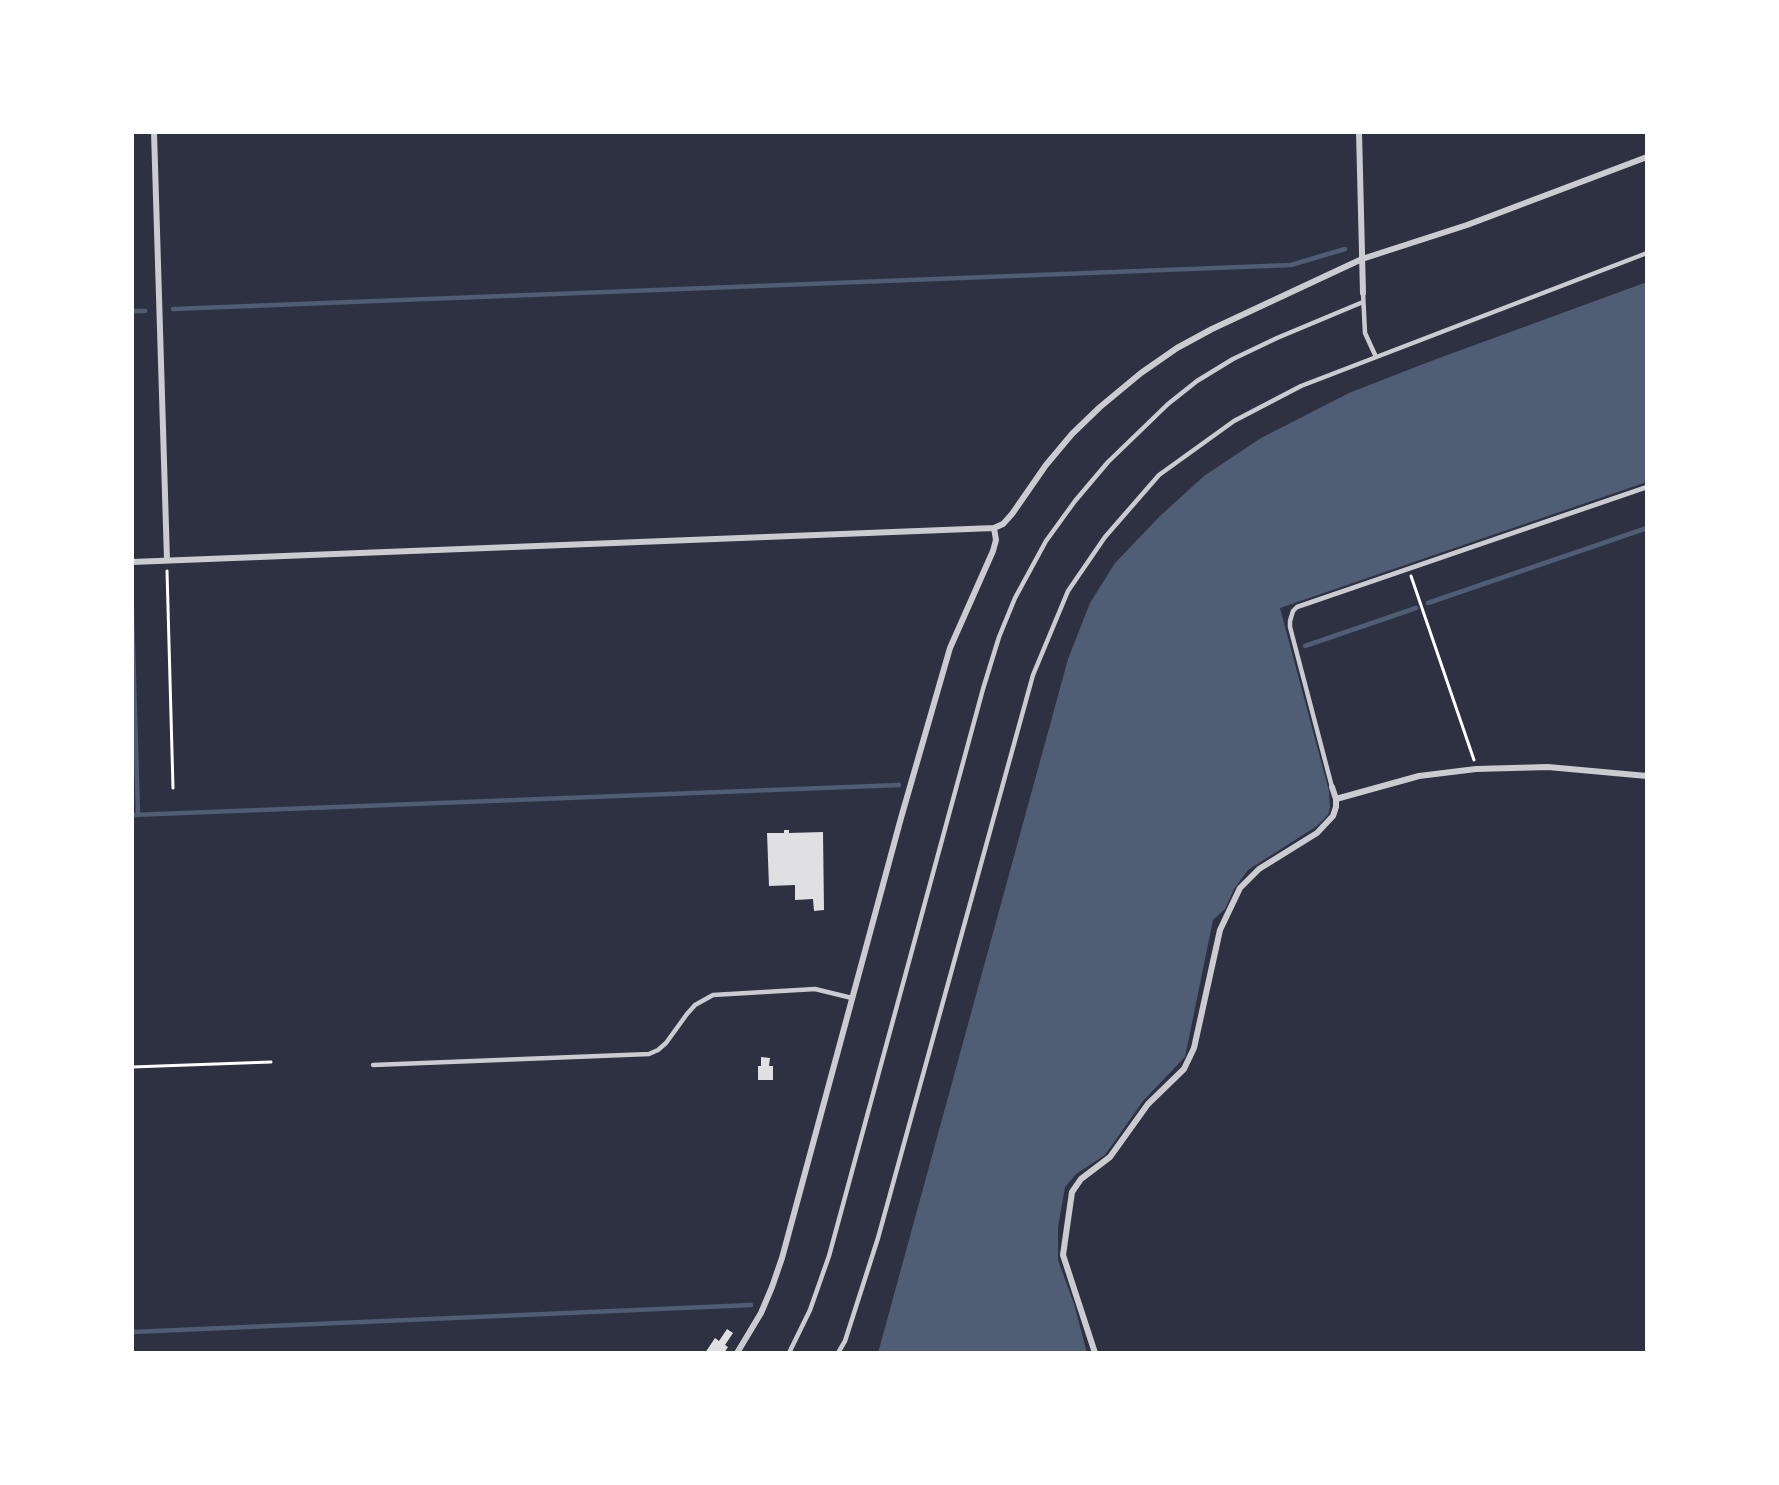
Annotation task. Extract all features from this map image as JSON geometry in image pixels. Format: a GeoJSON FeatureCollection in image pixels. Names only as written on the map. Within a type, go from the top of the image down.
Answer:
{"type":"FeatureCollection","features":[{"type":"Feature","properties":{"kind":"street"},"geometry":{"type":"LineString","coordinates":[[154,132],[167,560]]}},
{"type":"Feature","properties":{"kind":"street"},"geometry":{"type":"LineString","coordinates":[[1359,132],[1363,293]]}},
{"type":"Feature","properties":{"kind":"street"},"geometry":{"type":"LineString","coordinates":[[132,562],[994,528],[1003,524],[1012,514],[1040,473],[1072,434],[1100,407],[1177,348],[1212,329],[1362,259],[1467,225],[1647,157]]}},
{"type":"Feature","properties":{"kind":"street"},"geometry":{"type":"LineString","coordinates":[[736,1353],[761,1313],[782,1258],[901,818],[950,648],[993,551],[996,540],[994,528]]}},
{"type":"Feature","properties":{"kind":"street"},"geometry":{"type":"LineString","coordinates":[[1336,799],[1419,776],[1476,769],[1548,767],[1647,776]]}},
{"type":"Feature","properties":{"kind":"street"},"geometry":{"type":"LineString","coordinates":[[1095,1353],[1063,1255],[1072,1192],[1081,1179],[1110,1157],[1148,1104],[1184,1069],[1194,1048],[1220,930],[1240,888],[1259,869],[1317,833],[1327,823],[1336,807],[1332,787]]}},
{"type":"Feature","properties":{"kind":"lane"},"geometry":{"type":"LineString","coordinates":[[838,1353],[845,1341],[878,1238],[1033,675],[1068,591],[1105,537],[1159,475],[1234,421],[1301,386],[1647,253]]}},
{"type":"Feature","properties":{"kind":"lane"},"geometry":{"type":"LineString","coordinates":[[1363,293],[1365,333],[1376,357]]}},
{"type":"Feature","properties":{"kind":"lane"},"geometry":{"type":"LineString","coordinates":[[789,1353],[810,1310],[829,1256],[999,637],[1015,598],[1046,541],[1075,501],[1108,462],[1168,404],[1197,381],[1233,359],[1277,338],[1364,302]]}},
{"type":"Feature","properties":{"kind":"lane"},"geometry":{"type":"LineString","coordinates":[[1332,787],[1290,627],[1291,616],[1297,607],[1647,487]]}},
{"type":"Feature","properties":{"kind":"lane"},"geometry":{"type":"LineString","coordinates":[[373,1065],[649,1054],[666,1043],[695,1005],[713,995],[815,989],[852,998]]}},
{"type":"Feature","properties":{"kind":"path"},"geometry":{"type":"LineString","coordinates":[[167,560],[173,788]]}},
{"type":"Feature","properties":{"kind":"path"},"geometry":{"type":"LineString","coordinates":[[1409,569],[1475,762]]}},
{"type":"Feature","properties":{"kind":"path"},"geometry":{"type":"LineString","coordinates":[[132,1067],[271,1062]]}},
{"type":"Feature","properties":{"kind":"water"},"geometry":{"type":"Polygon","coordinates":[[[1647,282],[1647,482],[1280,608],[1329,791],[1330,808],[1328,815],[1317,826],[1248,870],[1234,889],[1225,909],[1213,920],[1185,1057],[1143,1101],[1105,1155],[1076,1174],[1065,1187],[1058,1227],[1058,1260],[1074,1304],[1087,1353],[878,1353],[1068,659],[1090,603],[1115,563],[1160,516],[1204,476],[1261,438],[1349,393],[1647,282]]]}},
{"type":"Feature","properties":{"kind":"building"},"geometry":{"type":"Polygon","coordinates":[[[784,830],[789,830],[789,833],[823,832],[824,910],[814,911],[813,899],[795,900],[795,885],[769,886],[767,833],[784,833],[784,830]]]}},
{"type":"Feature","properties":{"kind":"building"},"geometry":{"type":"Polygon","coordinates":[[[761,1057],[770,1058],[769,1066],[773,1066],[773,1080],[758,1080],[758,1066],[761,1066],[761,1057]]]}},
{"type":"Feature","properties":{"kind":"building"},"geometry":{"type":"Polygon","coordinates":[[[727,1329],[733,1333],[725,1345],[728,1347],[724,1353],[705,1353],[715,1338],[719,1341],[727,1329]]]}},
{"type":"Feature","properties":{"kind":"waterway"},"geometry":{"type":"LineString","coordinates":[[173,309],[1291,265],[1345,249]]}},
{"type":"Feature","properties":{"kind":"waterway"},"geometry":{"type":"LineString","coordinates":[[132,311],[145,311]]}},
{"type":"Feature","properties":{"kind":"waterway"},"geometry":{"type":"LineString","coordinates":[[1428,603],[1647,528]]}},
{"type":"Feature","properties":{"kind":"waterway"},"geometry":{"type":"LineString","coordinates":[[1305,646],[1416,608]]}},
{"type":"Feature","properties":{"kind":"waterway"},"geometry":{"type":"LineString","coordinates":[[132,612],[138,815]]}},
{"type":"Feature","properties":{"kind":"waterway"},"geometry":{"type":"LineString","coordinates":[[132,815],[899,785]]}},
{"type":"Feature","properties":{"kind":"waterway"},"geometry":{"type":"LineString","coordinates":[[132,1332],[751,1305]]}}]}
